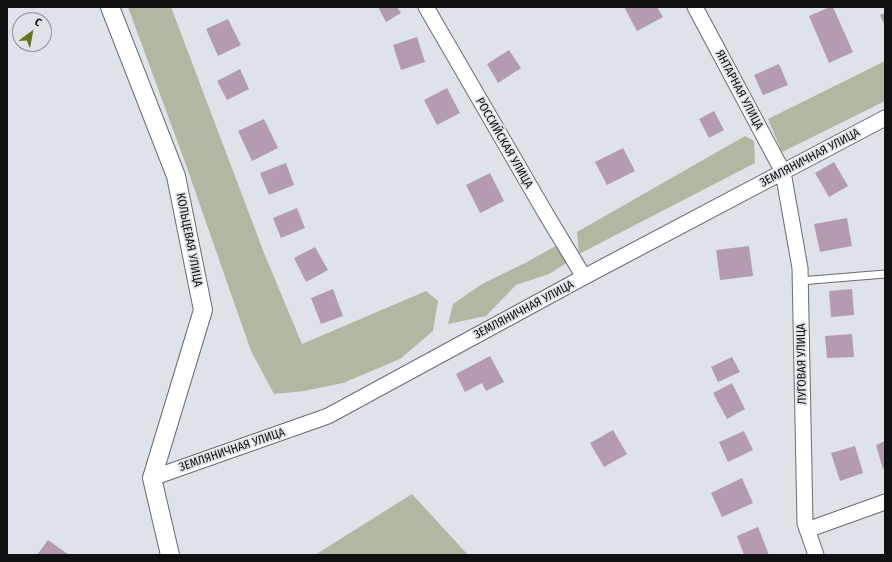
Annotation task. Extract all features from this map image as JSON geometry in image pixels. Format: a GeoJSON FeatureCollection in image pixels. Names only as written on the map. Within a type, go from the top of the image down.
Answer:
{"type":"FeatureCollection","features":[{"type":"Feature","properties":{"kind":"street","name":"КОЛЬЦЕВАЯ УЛИЦА"},"geometry":{"type":"LineString","coordinates":[[110,7],[176,176],[203,310],[152,478]]}},
{"type":"Feature","properties":{"kind":"street","name":"РОССИЙСКАЯ УЛИЦА"},"geometry":{"type":"LineString","coordinates":[[426,7],[584,278]]}},
{"type":"Feature","properties":{"kind":"street","name":"ЯНТАРНАЯ УЛИЦА"},"geometry":{"type":"LineString","coordinates":[[695,7],[783,172]]}},
{"type":"Feature","properties":{"kind":"street","name":"ЗЕМЛЯНИЧНАЯ УЛИЦА"},"geometry":{"type":"LineString","coordinates":[[152,478],[328,416],[885,118]]}},
{"type":"Feature","properties":{"kind":"street","name":"ЛУГОВАЯ УЛИЦА"},"geometry":{"type":"LineString","coordinates":[[783,172],[800,268],[805,523],[816,555]]}},
{"type":"Feature","properties":{"kind":"street"},"geometry":{"type":"LineString","coordinates":[[152,478],[170,555]]}},
{"type":"Feature","properties":{"kind":"street"},"geometry":{"type":"LineString","coordinates":[[808,530],[885,502]]}},
{"type":"Feature","properties":{"kind":"lane"},"geometry":{"type":"LineString","coordinates":[[800,281],[885,274]]}},
{"type":"Feature","properties":{"kind":"green space"},"geometry":{"type":"Polygon","coordinates":[[[128,7],[171,7],[264,253],[302,344],[426,291],[438,301],[433,331],[400,359],[343,383],[304,391],[274,394],[251,351],[186,165],[128,7]]]}},
{"type":"Feature","properties":{"kind":"green space"},"geometry":{"type":"Polygon","coordinates":[[[885,61],[885,101],[782,152],[768,119],[885,61]]]}},
{"type":"Feature","properties":{"kind":"green space"},"geometry":{"type":"Polygon","coordinates":[[[745,136],[754,141],[755,163],[579,254],[577,232],[745,136]]]}},
{"type":"Feature","properties":{"kind":"green space"},"geometry":{"type":"Polygon","coordinates":[[[561,243],[571,260],[549,274],[516,285],[486,316],[448,324],[453,304],[482,284],[527,262],[561,243]]]}},
{"type":"Feature","properties":{"kind":"green space"},"geometry":{"type":"Polygon","coordinates":[[[412,494],[468,555],[315,555],[412,494]]]}},
{"type":"Feature","properties":{"kind":"building"},"geometry":{"type":"Polygon","coordinates":[[[378,7],[397,7],[401,13],[386,22],[378,7]]]}},
{"type":"Feature","properties":{"kind":"building"},"geometry":{"type":"Polygon","coordinates":[[[624,7],[657,7],[663,17],[637,31],[624,7]]]}},
{"type":"Feature","properties":{"kind":"building"},"geometry":{"type":"Polygon","coordinates":[[[833,7],[853,52],[829,63],[809,16],[833,7]]]}},
{"type":"Feature","properties":{"kind":"building"},"geometry":{"type":"Polygon","coordinates":[[[885,13],[885,26],[880,15],[885,13]]]}},
{"type":"Feature","properties":{"kind":"building"},"geometry":{"type":"Polygon","coordinates":[[[228,19],[241,45],[218,56],[206,29],[228,19]]]}},
{"type":"Feature","properties":{"kind":"building"},"geometry":{"type":"Polygon","coordinates":[[[417,37],[425,62],[401,70],[393,45],[417,37]]]}},
{"type":"Feature","properties":{"kind":"building"},"geometry":{"type":"Polygon","coordinates":[[[509,50],[521,68],[498,83],[487,64],[509,50]]]}},
{"type":"Feature","properties":{"kind":"building"},"geometry":{"type":"Polygon","coordinates":[[[779,64],[788,85],[763,95],[754,75],[779,64]]]}},
{"type":"Feature","properties":{"kind":"building"},"geometry":{"type":"Polygon","coordinates":[[[240,69],[249,89],[227,100],[217,81],[240,69]]]}},
{"type":"Feature","properties":{"kind":"building"},"geometry":{"type":"Polygon","coordinates":[[[447,88],[460,113],[437,125],[424,100],[447,88]]]}},
{"type":"Feature","properties":{"kind":"building"},"geometry":{"type":"Polygon","coordinates":[[[714,111],[724,130],[709,138],[699,119],[714,111]]]}},
{"type":"Feature","properties":{"kind":"building"},"geometry":{"type":"Polygon","coordinates":[[[264,119],[278,148],[252,161],[238,131],[264,119]]]}},
{"type":"Feature","properties":{"kind":"building"},"geometry":{"type":"Polygon","coordinates":[[[623,148],[635,171],[607,185],[595,162],[623,148]]]}},
{"type":"Feature","properties":{"kind":"building"},"geometry":{"type":"Polygon","coordinates":[[[834,162],[848,186],[829,197],[815,173],[834,162]]]}},
{"type":"Feature","properties":{"kind":"building"},"geometry":{"type":"Polygon","coordinates":[[[286,163],[294,185],[269,195],[260,173],[286,163]]]}},
{"type":"Feature","properties":{"kind":"building"},"geometry":{"type":"Polygon","coordinates":[[[490,173],[504,201],[480,213],[466,185],[490,173]]]}},
{"type":"Feature","properties":{"kind":"building"},"geometry":{"type":"Polygon","coordinates":[[[297,208],[305,228],[281,238],[273,218],[297,208]]]}},
{"type":"Feature","properties":{"kind":"building"},"geometry":{"type":"Polygon","coordinates":[[[847,218],[852,246],[820,252],[814,224],[847,218]]]}},
{"type":"Feature","properties":{"kind":"building"},"geometry":{"type":"Polygon","coordinates":[[[749,246],[753,276],[720,280],[716,250],[749,246]]]}},
{"type":"Feature","properties":{"kind":"building"},"geometry":{"type":"Polygon","coordinates":[[[315,247],[328,270],[306,282],[294,258],[315,247]]]}},
{"type":"Feature","properties":{"kind":"building"},"geometry":{"type":"Polygon","coordinates":[[[333,289],[343,316],[321,324],[311,298],[333,289]]]}},
{"type":"Feature","properties":{"kind":"building"},"geometry":{"type":"Polygon","coordinates":[[[852,289],[854,315],[831,317],[829,291],[852,289]]]}},
{"type":"Feature","properties":{"kind":"building"},"geometry":{"type":"Polygon","coordinates":[[[852,334],[854,357],[827,358],[825,336],[852,334]]]}},
{"type":"Feature","properties":{"kind":"building"},"geometry":{"type":"Polygon","coordinates":[[[490,356],[504,382],[486,391],[482,383],[465,392],[456,374],[490,356]]]}},
{"type":"Feature","properties":{"kind":"building"},"geometry":{"type":"Polygon","coordinates":[[[732,357],[740,372],[718,382],[711,367],[732,357]]]}},
{"type":"Feature","properties":{"kind":"building"},"geometry":{"type":"Polygon","coordinates":[[[732,383],[745,409],[727,419],[713,393],[732,383]]]}},
{"type":"Feature","properties":{"kind":"building"},"geometry":{"type":"Polygon","coordinates":[[[613,430],[627,454],[604,467],[590,443],[613,430]]]}},
{"type":"Feature","properties":{"kind":"building"},"geometry":{"type":"Polygon","coordinates":[[[744,431],[753,450],[728,462],[719,442],[744,431]]]}},
{"type":"Feature","properties":{"kind":"building"},"geometry":{"type":"Polygon","coordinates":[[[885,441],[885,468],[883,469],[876,445],[885,441]]]}},
{"type":"Feature","properties":{"kind":"building"},"geometry":{"type":"Polygon","coordinates":[[[855,446],[863,473],[840,481],[831,453],[855,446]]]}},
{"type":"Feature","properties":{"kind":"building"},"geometry":{"type":"Polygon","coordinates":[[[742,478],[753,503],[722,517],[711,493],[742,478]]]}},
{"type":"Feature","properties":{"kind":"building"},"geometry":{"type":"Polygon","coordinates":[[[758,527],[769,555],[744,555],[737,536],[758,527]]]}},
{"type":"Feature","properties":{"kind":"building"},"geometry":{"type":"Polygon","coordinates":[[[48,540],[69,555],[37,555],[48,540]]]}}]}
